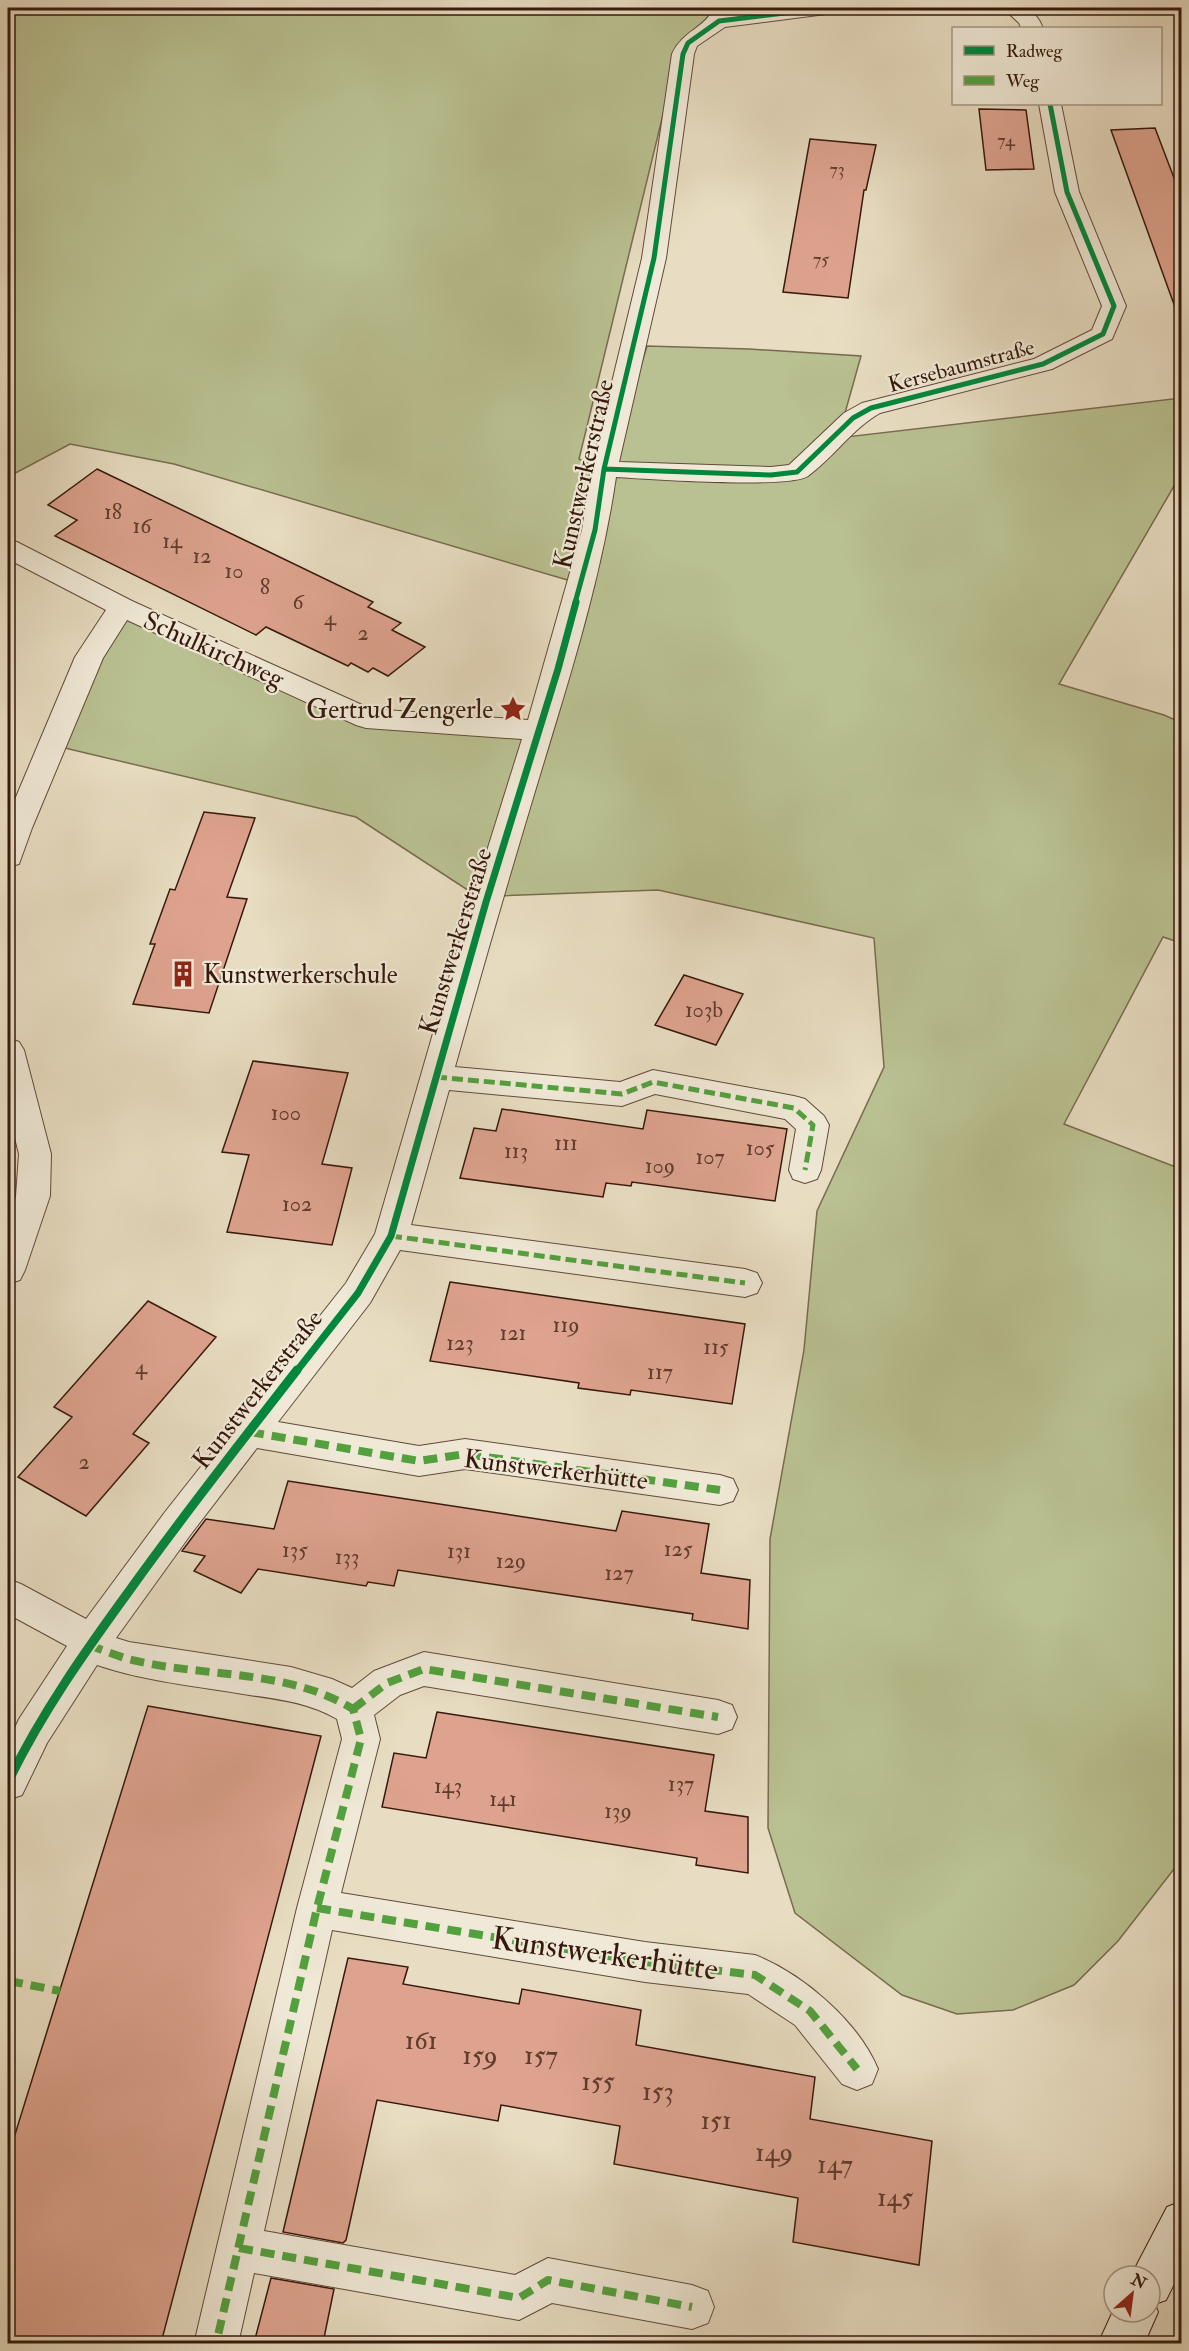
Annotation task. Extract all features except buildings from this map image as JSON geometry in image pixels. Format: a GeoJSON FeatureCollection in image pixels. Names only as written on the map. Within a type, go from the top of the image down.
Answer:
{"type":"FeatureCollection","features":[{"type":"Feature","properties":{"kind":"street"},"geometry":{"type":"LineString","coordinates":[[721,14],[826,8]]}},
{"type":"Feature","properties":{"kind":"street"},"geometry":{"type":"LineString","coordinates":[[1013,8],[1029,20],[1032,27]]}},
{"type":"Feature","properties":{"kind":"street","name":"Kunstwerkerstraße"},"geometry":{"type":"LineString","coordinates":[[8,1782],[33,1731],[90,1642],[178,1523],[358,1293],[391,1236],[538,730],[558,669],[595,530],[604,469],[654,258],[683,54],[688,43],[721,14]]}},
{"type":"Feature","properties":{"kind":"street","name":"Kersebaumstraße"},"geometry":{"type":"LineString","coordinates":[[604,469],[771,475],[797,472],[853,418],[871,408],[1043,364],[1103,334],[1114,306],[1067,192],[1050,105]]}},
{"type":"Feature","properties":{"kind":"street","name":"Schulkirchweg"},"geometry":{"type":"LineString","coordinates":[[8,548],[122,607],[366,718],[538,730]]}},
{"type":"Feature","properties":{"kind":"street"},"geometry":{"type":"LineString","coordinates":[[8,857],[17,828],[89,657],[122,607]]}},
{"type":"Feature","properties":{"kind":"street"},"geometry":{"type":"LineString","coordinates":[[8,1050],[35,1154],[33,1196],[8,1270]]}},
{"type":"Feature","properties":{"kind":"street"},"geometry":{"type":"LineString","coordinates":[[436,1077],[622,1094],[653,1082],[794,1108],[813,1125],[805,1170]]}},
{"type":"Feature","properties":{"kind":"street"},"geometry":{"type":"LineString","coordinates":[[391,1236],[745,1283]]}},
{"type":"Feature","properties":{"kind":"street","name":"Kunstwerkerhütte"},"geometry":{"type":"LineString","coordinates":[[250,1432],[419,1461],[465,1454],[720,1490]]}},
{"type":"Feature","properties":{"kind":"street"},"geometry":{"type":"LineString","coordinates":[[8,1595],[90,1642],[129,1659],[291,1684],[332,1696],[353,1709],[361,1739],[317,1908],[216,2343]]}},
{"type":"Feature","properties":{"kind":"street"},"geometry":{"type":"LineString","coordinates":[[353,1709],[387,1683],[424,1669],[718,1717]]}},
{"type":"Feature","properties":{"kind":"street","name":"Kunstwerkerhütte"},"geometry":{"type":"LineString","coordinates":[[317,1908],[645,1962],[754,1975],[810,2012],[856,2068]]}},
{"type":"Feature","properties":{"kind":"street"},"geometry":{"type":"LineString","coordinates":[[1160,2264],[1182,2222]]}},
{"type":"Feature","properties":{"kind":"street"},"geometry":{"type":"LineString","coordinates":[[239,2248],[519,2298],[548,2280],[692,2307]]}},
{"type":"Feature","properties":{"kind":"street"},"geometry":{"type":"LineString","coordinates":[[1120,2343],[1130,2324]]}},
{"type":"Feature","properties":{"kind":"green space"},"geometry":{"type":"Polygon","coordinates":[[[8,8],[715,8],[712,20],[680,45],[579,459],[597,467],[571,581],[174,464],[70,444],[8,477],[8,8]]]}},
{"type":"Feature","properties":{"kind":"green space"},"geometry":{"type":"Polygon","coordinates":[[[647,346],[861,356],[838,438],[1181,398],[1181,474],[1059,684],[1164,715],[1182,723],[1181,943],[1163,937],[1064,1124],[1181,1169],[1181,1862],[1118,1941],[1074,1985],[1013,2010],[957,2014],[902,1995],[795,1913],[768,1828],[770,1539],[804,1350],[817,1211],[884,1067],[874,938],[658,890],[496,896],[608,474],[647,346]]]}},
{"type":"Feature","properties":{"kind":"green space"},"geometry":{"type":"Polygon","coordinates":[[[122,607],[380,719],[529,735],[486,902],[356,817],[52,745],[122,607]]]}},
{"type":"Feature","properties":{"kind":"marked path"},"geometry":{"type":"LineString","coordinates":[[436,1077],[622,1094],[653,1082],[794,1108],[813,1125],[805,1170]]}},
{"type":"Feature","properties":{"kind":"marked path"},"geometry":{"type":"LineString","coordinates":[[391,1236],[745,1283]]}},
{"type":"Feature","properties":{"kind":"marked path"},"geometry":{"type":"LineString","coordinates":[[250,1432],[419,1461],[465,1454],[720,1490]]}},
{"type":"Feature","properties":{"kind":"marked path"},"geometry":{"type":"LineString","coordinates":[[89,1645],[129,1659],[291,1684],[332,1696],[353,1709],[361,1739],[317,1908],[216,2344]]}},
{"type":"Feature","properties":{"kind":"marked path"},"geometry":{"type":"LineString","coordinates":[[353,1709],[387,1683],[424,1669],[718,1717]]}},
{"type":"Feature","properties":{"kind":"marked path"},"geometry":{"type":"LineString","coordinates":[[317,1908],[645,1962],[755,1975],[810,2011],[857,2069]]}},
{"type":"Feature","properties":{"kind":"marked path"},"geometry":{"type":"LineString","coordinates":[[9,1981],[60,1991]]}},
{"type":"Feature","properties":{"kind":"marked path"},"geometry":{"type":"LineString","coordinates":[[239,2248],[519,2298],[548,2280],[692,2307]]}},
{"type":"Feature","properties":{"kind":"cycle path"},"geometry":{"type":"LineString","coordinates":[[8,1782],[33,1731],[89,1645],[178,1523],[358,1293],[391,1236],[486,902],[558,669],[595,530],[604,469],[654,258],[683,54],[688,43],[719,21],[826,8]]}},
{"type":"Feature","properties":{"kind":"cycle path"},"geometry":{"type":"LineString","coordinates":[[604,469],[771,475],[797,472],[853,418],[871,408],[1043,364],[1103,334],[1114,306],[1067,192],[1050,105]]}},
{"type":"Feature","properties":{"kind":"place","name":"Gertrud Zengerle"},"geometry":{"type":"Point","coordinates":[513,709]}},
{"type":"Feature","properties":{"kind":"place","name":"Kunstwerkerschule"},"geometry":{"type":"Point","coordinates":[183,974]}}]}
